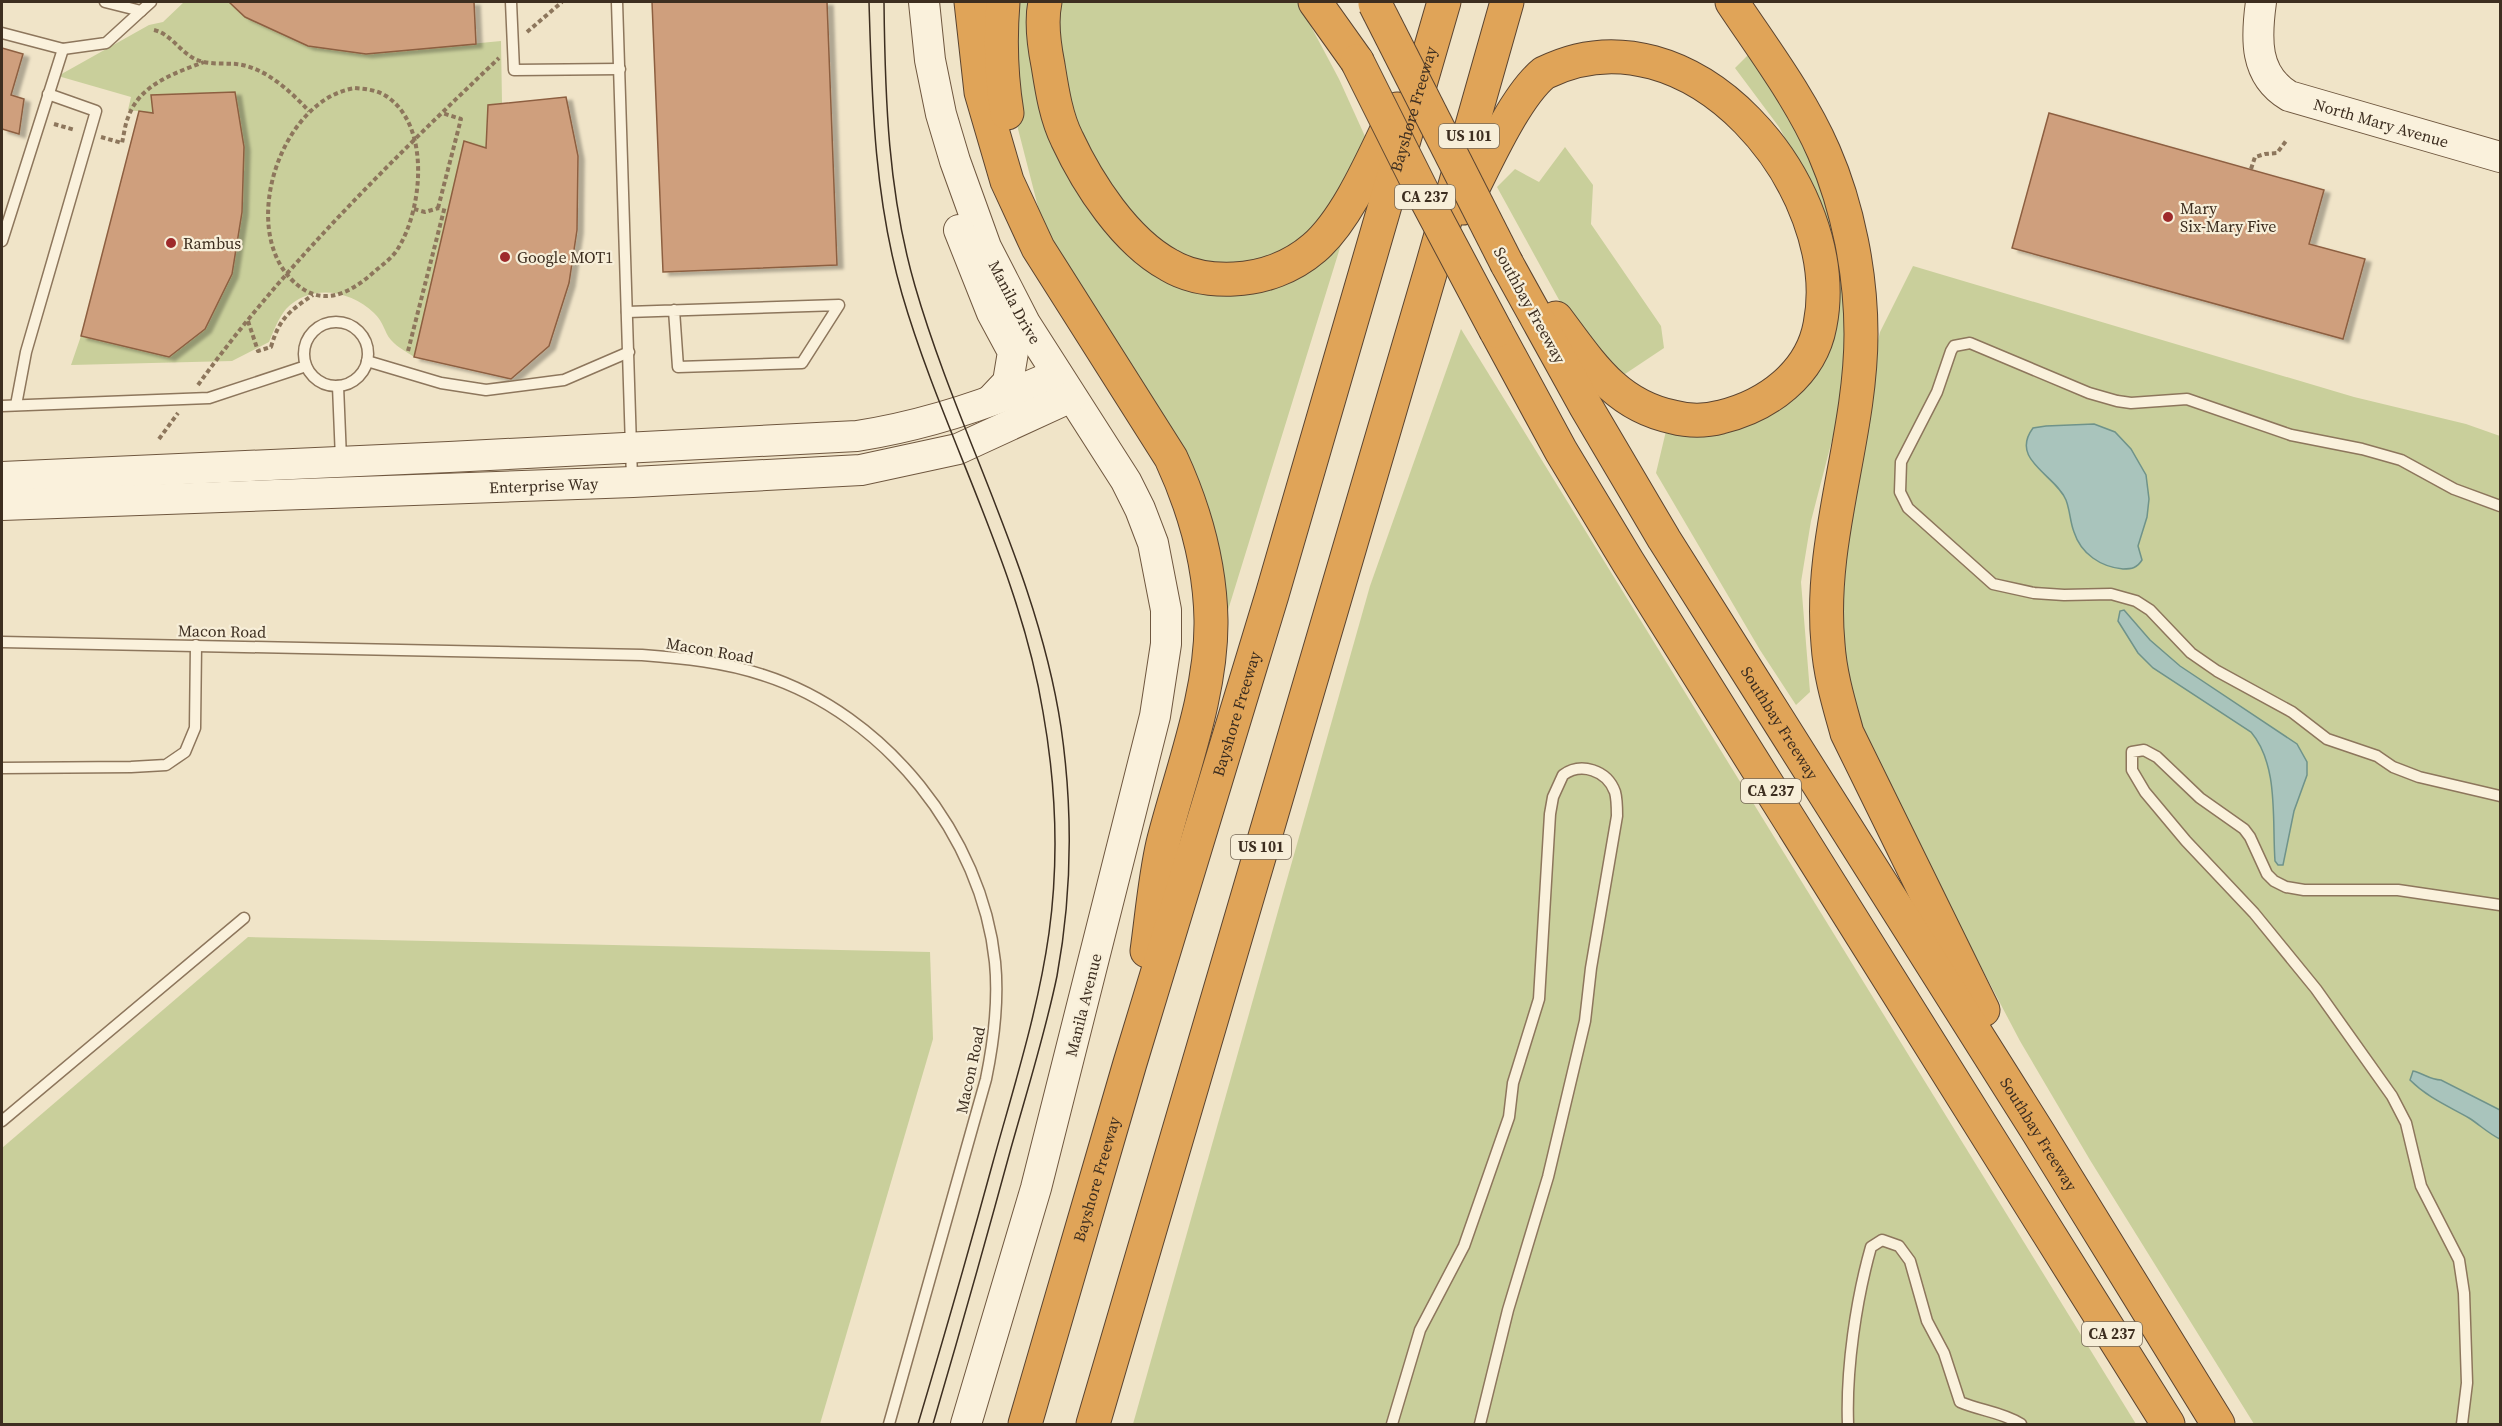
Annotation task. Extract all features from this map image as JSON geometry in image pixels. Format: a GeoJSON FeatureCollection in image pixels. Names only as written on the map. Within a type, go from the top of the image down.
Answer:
{"type":"FeatureCollection","features":[{"type":"Feature","properties":{"kind":"highway"},"geometry":{"type":"LineString","coordinates":[[971,2],[981,92],[1007,181],[1038,248],[1171,458],[1187,492],[1197,523],[1209,585],[1211,622],[1203,694],[1162,845],[1130,1063]]}},
{"type":"Feature","properties":{"kind":"highway"},"geometry":{"type":"LineString","coordinates":[[1003,2],[1002,87],[1010,133],[1038,248]]}},
{"type":"Feature","properties":{"kind":"highway"},"geometry":{"type":"LineString","coordinates":[[1045,2],[1044,46],[1052,93],[1066,138],[1089,180],[1114,217],[1152,253],[1168,265],[1193,276],[1217,280],[1242,279],[1268,274],[1291,264],[1314,248],[1335,224],[1356,190],[1433,37]]}},
{"type":"Feature","properties":{"kind":"highway"},"geometry":{"type":"LineString","coordinates":[[1315,2],[1357,61]]}},
{"type":"Feature","properties":{"kind":"highway","name":"CA 237"},"geometry":{"type":"LineString","coordinates":[[1330,2],[1426,199],[1562,451],[1628,562],[2168,1425]]}},
{"type":"Feature","properties":{"kind":"highway","name":"Bayshore Freeway"},"geometry":{"type":"LineString","coordinates":[[1025,1425],[1130,1063],[1272,595],[1444,2]]}},
{"type":"Feature","properties":{"kind":"highway","name":"US 101"},"geometry":{"type":"LineString","coordinates":[[1092,1425],[1431,270],[1507,2]]}},
{"type":"Feature","properties":{"kind":"highway"},"geometry":{"type":"LineString","coordinates":[[1732,2],[1791,91],[1824,152],[1844,213],[1856,271],[1861,334],[1857,390],[1830,565],[1827,605],[1828,644],[1835,691],[1847,733],[2020,1085],[2038,1132]]}},
{"type":"Feature","properties":{"kind":"highway","name":"Southbay Freeway"},"geometry":{"type":"LineString","coordinates":[[1374,3],[1412,80],[1511,258],[1585,405],[1664,539],[2038,1132],[2218,1425]]}},
{"type":"Feature","properties":{"kind":"highway"},"geometry":{"type":"LineString","coordinates":[[1431,270],[1503,131],[1520,103],[1542,75],[1569,55],[1593,44],[1644,40],[1674,48],[1725,79],[1774,138],[1798,179],[1812,222],[1825,293],[1820,327],[1808,357],[1792,378],[1771,396],[1744,411],[1714,419],[1682,419],[1651,413],[1621,396],[1594,370],[1511,258]]}},
{"type":"Feature","properties":{"kind":"street","name":"Manila Drive"},"geometry":{"type":"LineString","coordinates":[[924,2],[930,60],[955,161],[986,247],[1005,287],[1064,386],[1126,481],[1153,543],[1162,580]]}},
{"type":"Feature","properties":{"kind":"street","name":"North Mary Avenue"},"geometry":{"type":"LineString","coordinates":[[2261,2],[2258,44],[2261,62],[2268,78],[2276,88],[2289,96],[2500,157]]}},
{"type":"Feature","properties":{"kind":"street"},"geometry":{"type":"LineString","coordinates":[[955,161],[948,196],[966,252],[992,313],[1013,352],[1008,382],[991,400]]}},
{"type":"Feature","properties":{"kind":"street","name":"Enterprise Way"},"geometry":{"type":"LineString","coordinates":[[2,477],[857,436],[917,425],[1016,392],[1064,386]]}},
{"type":"Feature","properties":{"kind":"street","name":"Enterprise Way"},"geometry":{"type":"LineString","coordinates":[[2,505],[828,473],[894,465],[972,444],[1064,386]]}},
{"type":"Feature","properties":{"kind":"street","name":"Manila Avenue"},"geometry":{"type":"LineString","coordinates":[[966,1425],[1044,1155],[1155,716],[1166,644],[1166,610],[1162,580]]}},
{"type":"Feature","properties":{"kind":"lane"},"geometry":{"type":"LineString","coordinates":[[105,2],[141,11]]}},
{"type":"Feature","properties":{"kind":"lane"},"geometry":{"type":"LineString","coordinates":[[2,33],[63,49],[106,43],[151,2]]}},
{"type":"Feature","properties":{"kind":"lane"},"geometry":{"type":"LineString","coordinates":[[511,2],[514,70],[620,69]]}},
{"type":"Feature","properties":{"kind":"lane"},"geometry":{"type":"LineString","coordinates":[[617,2],[633,482]]}},
{"type":"Feature","properties":{"kind":"lane"},"geometry":{"type":"LineString","coordinates":[[2,241],[63,49]]}},
{"type":"Feature","properties":{"kind":"lane"},"geometry":{"type":"LineString","coordinates":[[16,405],[26,352],[96,111],[48,94]]}},
{"type":"Feature","properties":{"kind":"lane"},"geometry":{"type":"LineString","coordinates":[[627,312],[674,310],[827,306],[839,305],[802,363],[678,367],[674,310]]}},
{"type":"Feature","properties":{"kind":"lane"},"geometry":{"type":"LineString","coordinates":[[339,322],[359,332],[365,342],[367,362],[363,371],[356,378],[338,386],[319,381],[306,366],[305,345],[310,335],[319,327],[339,322]]}},
{"type":"Feature","properties":{"kind":"lane"},"geometry":{"type":"LineString","coordinates":[[2500,507],[2454,489],[2401,460],[2362,449],[2291,435],[2187,399],[2131,404],[2117,401],[2089,393],[1970,343],[1954,346],[1951,351],[1937,392],[1900,462],[1900,492],[1908,508],[1993,584],[2034,593],[2110,594],[2136,600],[2150,610],[2191,653],[2217,671],[2292,712],[2327,739],[2377,756],[2393,767],[2419,777],[2500,796]]}},
{"type":"Feature","properties":{"kind":"lane"},"geometry":{"type":"LineString","coordinates":[[367,362],[441,382],[486,390],[564,380],[629,352]]}},
{"type":"Feature","properties":{"kind":"lane"},"geometry":{"type":"LineString","coordinates":[[2,406],[209,398],[306,366]]}},
{"type":"Feature","properties":{"kind":"lane"},"geometry":{"type":"LineString","coordinates":[[338,386],[341,462]]}},
{"type":"Feature","properties":{"kind":"lane","name":"Macon Road"},"geometry":{"type":"LineString","coordinates":[[2,642],[630,654],[685,658],[765,675],[838,712],[872,737],[899,763],[926,795],[953,833],[974,875],[987,917],[995,961],[997,1000],[994,1040],[986,1079],[889,1425]]}},
{"type":"Feature","properties":{"kind":"lane"},"geometry":{"type":"LineString","coordinates":[[2,768],[166,765],[185,752],[195,729],[196,645]]}},
{"type":"Feature","properties":{"kind":"lane"},"geometry":{"type":"LineString","coordinates":[[2462,1425],[2467,1383],[2464,1293],[2459,1260],[2421,1186],[2406,1123],[2392,1095],[2316,989],[2254,913],[2145,792],[2132,770],[2132,752],[2144,750],[2157,757],[2200,798],[2244,829],[2267,874],[2274,881],[2286,886],[2304,891],[2398,890],[2500,905]]}},
{"type":"Feature","properties":{"kind":"lane"},"geometry":{"type":"LineString","coordinates":[[1392,1425],[1420,1330],[1464,1246],[1509,1117],[1513,1083],[1539,999],[1550,814],[1553,798],[1563,775],[1578,768],[1588,768],[1598,773],[1615,792],[1617,816],[1591,968],[1586,1021],[1548,1177],[1508,1310],[1480,1425]]}},
{"type":"Feature","properties":{"kind":"lane"},"geometry":{"type":"LineString","coordinates":[[2,1121],[244,918]]}},
{"type":"Feature","properties":{"kind":"lane"},"geometry":{"type":"LineString","coordinates":[[1848,1425],[1850,1364],[1866,1265],[1871,1247],[1882,1240],[1899,1246],[1910,1261],[1927,1321],[1944,1353],[1960,1402],[1975,1408],[1995,1411],[2021,1425]]}},
{"type":"Feature","properties":{"kind":"path"},"geometry":{"type":"LineString","coordinates":[[159,439],[248,320],[286,274],[381,171],[514,44],[562,2]]}},
{"type":"Feature","properties":{"kind":"path"},"geometry":{"type":"LineString","coordinates":[[154,30],[164,33],[178,48],[204,62],[249,67],[287,88],[309,111]]}},
{"type":"Feature","properties":{"kind":"path"},"geometry":{"type":"LineString","coordinates":[[101,137],[122,143],[129,115],[143,95],[167,76],[204,62]]}},
{"type":"Feature","properties":{"kind":"path"},"geometry":{"type":"LineString","coordinates":[[369,89],[384,94],[396,103],[406,116],[415,138],[418,171],[414,209],[398,249],[357,288],[326,296],[313,295],[297,285],[286,274],[276,254],[269,215],[271,192],[280,157],[290,136],[309,111],[340,90],[369,89]]}},
{"type":"Feature","properties":{"kind":"path"},"geometry":{"type":"LineString","coordinates":[[438,208],[461,119],[442,113]]}},
{"type":"Feature","properties":{"kind":"path"},"geometry":{"type":"LineString","coordinates":[[52,124],[79,131]]}},
{"type":"Feature","properties":{"kind":"path"},"geometry":{"type":"LineString","coordinates":[[2251,169],[2255,157],[2277,153],[2286,141]]}},
{"type":"Feature","properties":{"kind":"path"},"geometry":{"type":"LineString","coordinates":[[408,351],[445,206],[425,212],[414,209]]}},
{"type":"Feature","properties":{"kind":"path"},"geometry":{"type":"LineString","coordinates":[[248,320],[258,351],[271,347],[278,325],[285,316],[313,295]]}},
{"type":"Feature","properties":{"kind":"green space"},"geometry":{"type":"Polygon","coordinates":[[[184,2],[229,2],[245,17],[366,54],[501,41],[502,103],[488,105],[486,148],[464,142],[414,357],[391,340],[377,316],[365,305],[342,295],[318,293],[307,295],[286,309],[269,342],[232,361],[71,365],[81,336],[169,357],[153,113],[128,110],[131,97],[58,76],[149,25],[163,22],[184,2]]]}},
{"type":"Feature","properties":{"kind":"green space"},"geometry":{"type":"Polygon","coordinates":[[[1011,2],[1035,2],[1056,143],[1189,286],[1343,238],[1216,649],[1213,555],[1045,234],[1017,125],[1011,2]]]}},
{"type":"Feature","properties":{"kind":"green space"},"geometry":{"type":"Polygon","coordinates":[[[1054,2],[1298,2],[1339,79],[1368,143],[1349,186],[1287,255],[1218,270],[1147,238],[1073,135],[1054,2]]]}},
{"type":"Feature","properties":{"kind":"green space"},"geometry":{"type":"Polygon","coordinates":[[[1752,51],[1814,156],[1848,277],[1845,390],[1811,521],[1801,582],[1810,692],[1796,705],[1760,650],[1656,473],[1666,431],[1750,423],[1794,400],[1824,351],[1814,191],[1779,127],[1735,68],[1752,51]]]}},
{"type":"Feature","properties":{"kind":"green space"},"geometry":{"type":"Polygon","coordinates":[[[1565,147],[1593,185],[1591,224],[1661,326],[1664,348],[1619,378],[1580,338],[1497,187],[1515,169],[1539,182],[1565,147]]]}},
{"type":"Feature","properties":{"kind":"green space"},"geometry":{"type":"Polygon","coordinates":[[[1913,266],[2354,397],[2466,424],[2500,436],[2500,1424],[2254,1424],[2090,1160],[2020,1041],[1878,771],[1861,727],[1847,675],[1840,597],[1867,390],[1880,332],[1913,266]]]}},
{"type":"Feature","properties":{"kind":"green space"},"geometry":{"type":"Polygon","coordinates":[[[1461,329],[2136,1424],[1133,1424],[1370,586],[1461,329]]]}},
{"type":"Feature","properties":{"kind":"green space"},"geometry":{"type":"Polygon","coordinates":[[[248,937],[930,952],[933,1039],[820,1424],[2,1424],[2,1148],[248,937]]]}},
{"type":"Feature","properties":{"kind":"water"},"geometry":{"type":"Polygon","coordinates":[[[2094,424],[2115,432],[2131,449],[2146,475],[2149,499],[2147,517],[2138,546],[2142,560],[2132,568],[2115,568],[2087,553],[2077,540],[2066,500],[2061,491],[2037,467],[2027,449],[2027,439],[2033,428],[2094,424]]]}},
{"type":"Feature","properties":{"kind":"water"},"geometry":{"type":"Polygon","coordinates":[[[2124,610],[2150,640],[2180,666],[2297,744],[2307,762],[2307,775],[2294,811],[2283,865],[2278,865],[2275,861],[2270,777],[2260,745],[2251,732],[2153,668],[2138,653],[2118,621],[2120,611],[2124,610]]]}},
{"type":"Feature","properties":{"kind":"water"},"geometry":{"type":"Polygon","coordinates":[[[2413,1071],[2441,1080],[2500,1110],[2500,1139],[2424,1092],[2410,1080],[2413,1071]]]}},
{"type":"Feature","properties":{"kind":"building"},"geometry":{"type":"Polygon","coordinates":[[[229,2],[474,2],[476,44],[366,54],[308,46],[245,17],[229,2]]]}},
{"type":"Feature","properties":{"kind":"building"},"geometry":{"type":"Polygon","coordinates":[[[652,2],[827,2],[837,265],[663,272],[652,2]]]}},
{"type":"Feature","properties":{"kind":"building"},"geometry":{"type":"Polygon","coordinates":[[[2,48],[23,54],[11,95],[24,99],[19,134],[2,129],[2,48]]]}},
{"type":"Feature","properties":{"kind":"building","name":"Rambus"},"geometry":{"type":"Polygon","coordinates":[[[235,92],[244,147],[242,212],[232,274],[205,329],[169,357],[81,336],[139,111],[153,113],[151,95],[235,92]]]}},
{"type":"Feature","properties":{"kind":"building","name":"Google MOT1"},"geometry":{"type":"Polygon","coordinates":[[[566,97],[578,156],[577,230],[569,283],[549,346],[511,379],[414,357],[464,141],[486,148],[488,105],[566,97]]]}},
{"type":"Feature","properties":{"kind":"building","name":"Mary Six-Mary Five"},"geometry":{"type":"Polygon","coordinates":[[[2049,113],[2324,190],[2309,244],[2365,259],[2343,339],[2012,248],[2049,113]]]}},
{"type":"Feature","properties":{"kind":"tram line"},"geometry":{"type":"LineString","coordinates":[[869,2],[876,149],[885,221],[893,258],[919,346],[1017,605],[1032,658],[1043,712],[1051,767],[1055,822],[1052,906],[1039,991],[1017,1077],[918,1424]]}},
{"type":"Feature","properties":{"kind":"tram line"},"geometry":{"type":"LineString","coordinates":[[884,2],[885,74],[890,145],[906,251],[933,341],[1035,614],[1050,670],[1061,727],[1068,789],[1068,883],[1057,976],[1036,1062],[933,1424]]}},
{"type":"Feature","properties":{"kind":"place","name":"Mary Six-Mary Five"},"geometry":{"type":"Point","coordinates":[2168,217]}},
{"type":"Feature","properties":{"kind":"place","name":"Rambus"},"geometry":{"type":"Point","coordinates":[171,243]}},
{"type":"Feature","properties":{"kind":"place","name":"Google MOT1"},"geometry":{"type":"Point","coordinates":[505,257]}}]}
